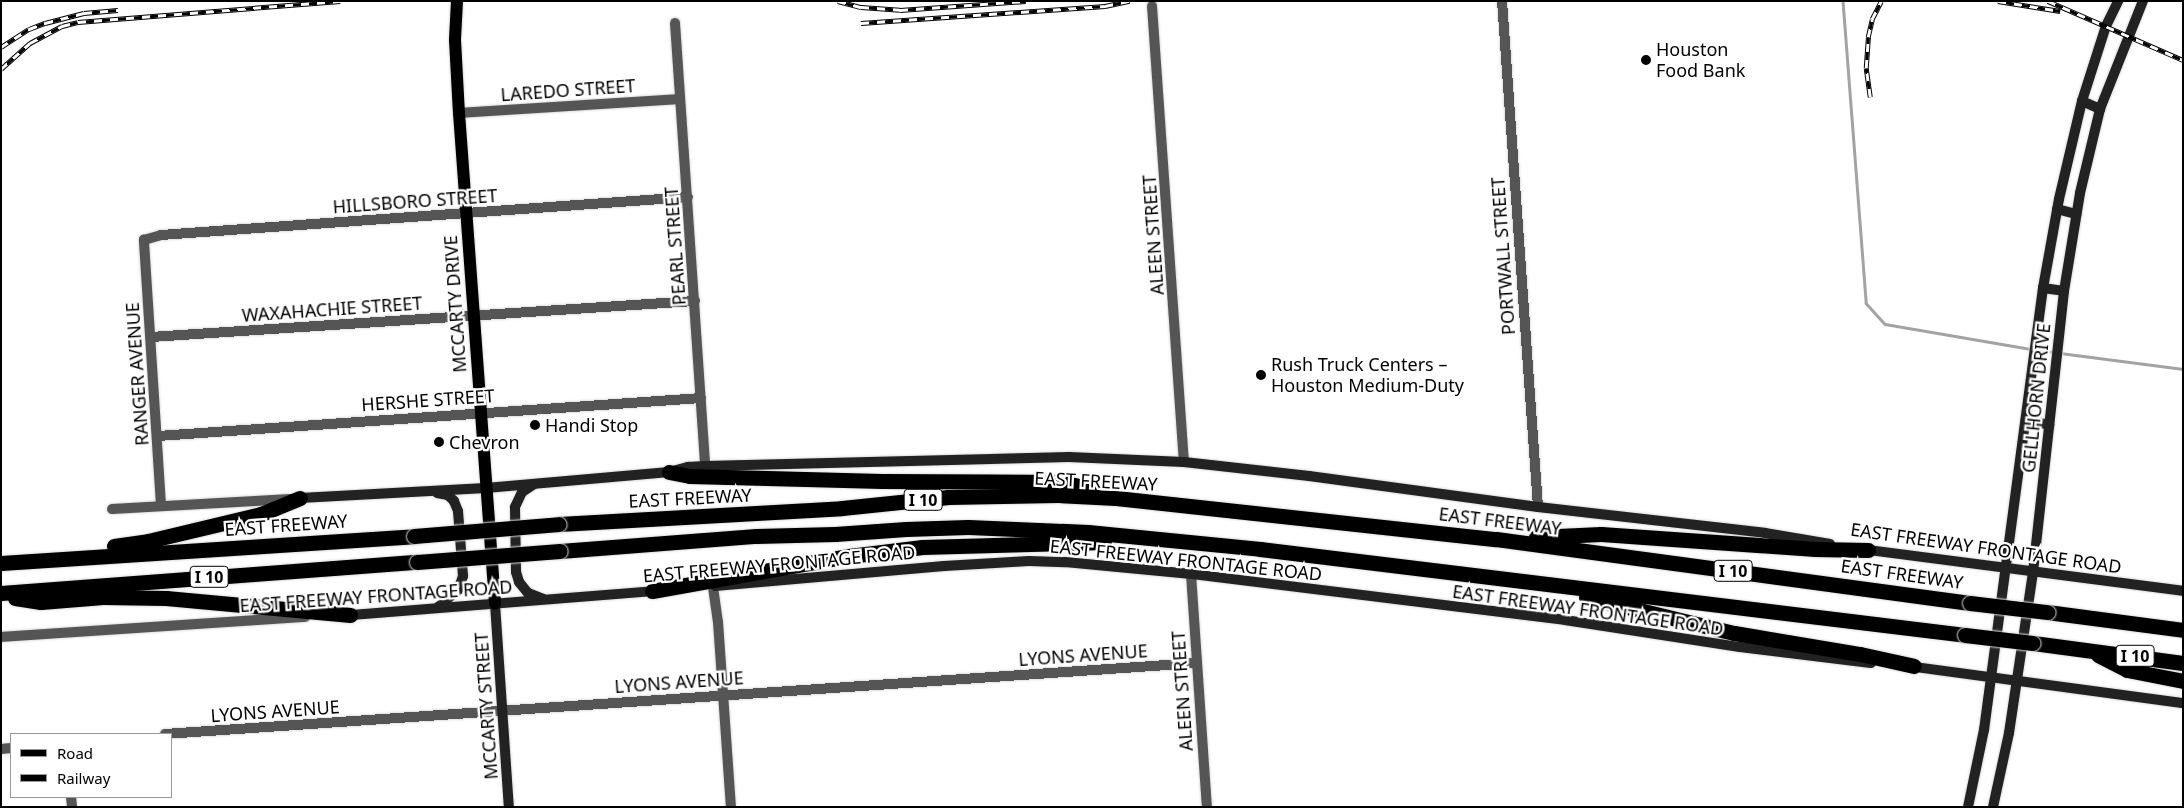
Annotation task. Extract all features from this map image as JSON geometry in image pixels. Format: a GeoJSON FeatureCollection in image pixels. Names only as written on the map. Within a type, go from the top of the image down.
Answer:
{"type":"FeatureCollection","features":[{"type":"Feature","properties":{"kind":"highway"},"geometry":{"type":"LineString","coordinates":[[669,472],[690,476],[882,481],[1064,482],[1116,498]]}},
{"type":"Feature","properties":{"kind":"highway","name":"EAST FREEWAY"},"geometry":{"type":"LineString","coordinates":[[1,563],[414,536],[559,524],[842,508],[948,498],[1058,495],[1116,498],[1496,539],[2183,630]]}},
{"type":"Feature","properties":{"kind":"highway"},"geometry":{"type":"LineString","coordinates":[[28,560],[180,533],[261,514],[300,498]]}},
{"type":"Feature","properties":{"kind":"highway","name":"I 10"},"geometry":{"type":"LineString","coordinates":[[1,594],[756,536],[968,527],[1088,532],[1183,540],[2044,644],[2183,663]]}},
{"type":"Feature","properties":{"kind":"highway"},"geometry":{"type":"LineString","coordinates":[[1496,539],[1601,534],[1815,549],[1868,550]]}},
{"type":"Feature","properties":{"kind":"highway"},"geometry":{"type":"LineString","coordinates":[[652,591],[849,556],[922,547],[1183,540]]}},
{"type":"Feature","properties":{"kind":"highway"},"geometry":{"type":"LineString","coordinates":[[1514,580],[1734,633],[1860,654],[1914,666]]}},
{"type":"Feature","properties":{"kind":"highway"},"geometry":{"type":"LineString","coordinates":[[1,594],[41,602],[103,597],[166,598],[350,615]]}},
{"type":"Feature","properties":{"kind":"highway"},"geometry":{"type":"LineString","coordinates":[[2088,650],[2127,670],[2183,681]]}},
{"type":"Feature","properties":{"kind":"main road","name":"MCCARTY DRIVE"},"geometry":{"type":"LineString","coordinates":[[457,1],[455,40],[459,113],[495,604]]}},
{"type":"Feature","properties":{"kind":"main road","name":"GELLHORN DRIVE"},"geometry":{"type":"LineString","coordinates":[[1968,807],[1984,730],[2043,288],[2057,209],[2082,101],[2106,26],[2118,1]]}},
{"type":"Feature","properties":{"kind":"main road","name":"GELLHORN DRIVE"},"geometry":{"type":"LineString","coordinates":[[1993,807],[2008,734],[2033,572],[2064,291],[2076,214],[2100,109],[2143,1]]}},
{"type":"Feature","properties":{"kind":"main road"},"geometry":{"type":"LineString","coordinates":[[2082,101],[2100,109]]}},
{"type":"Feature","properties":{"kind":"main road"},"geometry":{"type":"LineString","coordinates":[[2057,209],[2076,214]]}},
{"type":"Feature","properties":{"kind":"main road"},"geometry":{"type":"LineString","coordinates":[[2043,288],[2064,291]]}},
{"type":"Feature","properties":{"kind":"main road"},"geometry":{"type":"LineString","coordinates":[[2026,420],[2049,425]]}},
{"type":"Feature","properties":{"kind":"main road","name":"EAST FREEWAY FRONTAGE ROAD"},"geometry":{"type":"LineString","coordinates":[[300,498],[486,488],[669,472],[688,467],[705,466],[1027,457],[1184,462],[1310,476],[1538,507],[1766,533],[1868,550],[2183,591]]}},
{"type":"Feature","properties":{"kind":"main road"},"geometry":{"type":"LineString","coordinates":[[535,484],[522,492],[515,507],[516,572],[519,582],[528,593],[550,601]]}},
{"type":"Feature","properties":{"kind":"main road"},"geometry":{"type":"LineString","coordinates":[[426,491],[448,495],[454,501],[458,511],[463,576],[458,590],[436,609]]}},
{"type":"Feature","properties":{"kind":"main road","name":"EAST FREEWAY FRONTAGE ROAD"},"geometry":{"type":"LineString","coordinates":[[350,615],[550,601],[826,575],[1029,561],[1065,562],[1191,574],[1565,620],[1740,647],[1991,675],[2183,703]]}},
{"type":"Feature","properties":{"kind":"main road","name":"MCCARTY STREET"},"geometry":{"type":"LineString","coordinates":[[495,604],[509,807]]}},
{"type":"Feature","properties":{"kind":"street","name":"PORTWALL STREET"},"geometry":{"type":"LineString","coordinates":[[1502,1],[1538,507]]}},
{"type":"Feature","properties":{"kind":"street","name":"ALEEN STREET"},"geometry":{"type":"LineString","coordinates":[[1152,6],[1184,462]]}},
{"type":"Feature","properties":{"kind":"street","name":"PEARL STREET"},"geometry":{"type":"LineString","coordinates":[[676,23],[705,466]]}},
{"type":"Feature","properties":{"kind":"street","name":"LAREDO STREET"},"geometry":{"type":"LineString","coordinates":[[459,113],[680,99]]}},
{"type":"Feature","properties":{"kind":"street","name":"HILLSBORO STREET"},"geometry":{"type":"LineString","coordinates":[[144,240],[161,234],[688,197]]}},
{"type":"Feature","properties":{"kind":"street","name":"RANGER AVENUE"},"geometry":{"type":"LineString","coordinates":[[144,240],[161,505]]}},
{"type":"Feature","properties":{"kind":"street","name":"WAXAHACHIE STREET"},"geometry":{"type":"LineString","coordinates":[[151,337],[695,301]]}},
{"type":"Feature","properties":{"kind":"street","name":"HERSHE STREET"},"geometry":{"type":"LineString","coordinates":[[158,436],[701,398]]}},
{"type":"Feature","properties":{"kind":"street","name":"EAST FREEWAY FRONTAGE ROAD"},"geometry":{"type":"LineString","coordinates":[[112,509],[300,498]]}},
{"type":"Feature","properties":{"kind":"street","name":"ALEEN STREET"},"geometry":{"type":"LineString","coordinates":[[1191,574],[1195,663],[1207,807]]}},
{"type":"Feature","properties":{"kind":"street"},"geometry":{"type":"LineString","coordinates":[[713,587],[731,807]]}},
{"type":"Feature","properties":{"kind":"street","name":"EAST FREEWAY FRONTAGE ROAD"},"geometry":{"type":"LineString","coordinates":[[1,637],[350,615]]}},
{"type":"Feature","properties":{"kind":"street","name":"LYONS AVENUE"},"geometry":{"type":"LineString","coordinates":[[172,734],[1195,663]]}},
{"type":"Feature","properties":{"kind":"waterway"},"geometry":{"type":"LineString","coordinates":[[1843,1],[1866,303],[1885,324],[2032,349]]}},
{"type":"Feature","properties":{"kind":"waterway"},"geometry":{"type":"LineString","coordinates":[[2038,350],[2055,352]]}},
{"type":"Feature","properties":{"kind":"waterway"},"geometry":{"type":"LineString","coordinates":[[2060,353],[2183,369]]}},
{"type":"Feature","properties":{"kind":"railway"},"geometry":{"type":"LineString","coordinates":[[1,69],[30,43],[62,26],[78,22],[340,1]]}},
{"type":"Feature","properties":{"kind":"railway"},"geometry":{"type":"LineString","coordinates":[[838,1],[861,7],[900,10],[1026,1]]}},
{"type":"Feature","properties":{"kind":"railway"},"geometry":{"type":"LineString","coordinates":[[861,23],[1105,6],[1129,1]]}},
{"type":"Feature","properties":{"kind":"railway"},"geometry":{"type":"LineString","coordinates":[[1870,97],[1866,68],[1868,37],[1872,19],[1881,1]]}},
{"type":"Feature","properties":{"kind":"railway"},"geometry":{"type":"LineString","coordinates":[[1998,1],[2060,11]]}},
{"type":"Feature","properties":{"kind":"railway"},"geometry":{"type":"LineString","coordinates":[[2048,1],[2183,60]]}},
{"type":"Feature","properties":{"kind":"railway"},"geometry":{"type":"LineString","coordinates":[[1,47],[29,29],[45,23],[84,13],[118,10]]}},
{"type":"Feature","properties":{"kind":"place","name":"Houston Food Bank"},"geometry":{"type":"Point","coordinates":[1646,60]}},
{"type":"Feature","properties":{"kind":"place","name":"Rush Truck Centers – Houston Medium-Duty"},"geometry":{"type":"Point","coordinates":[1261,375]}},
{"type":"Feature","properties":{"kind":"place","name":"Handi Stop"},"geometry":{"type":"Point","coordinates":[535,425]}},
{"type":"Feature","properties":{"kind":"place","name":"Chevron"},"geometry":{"type":"Point","coordinates":[439,442]}}]}
